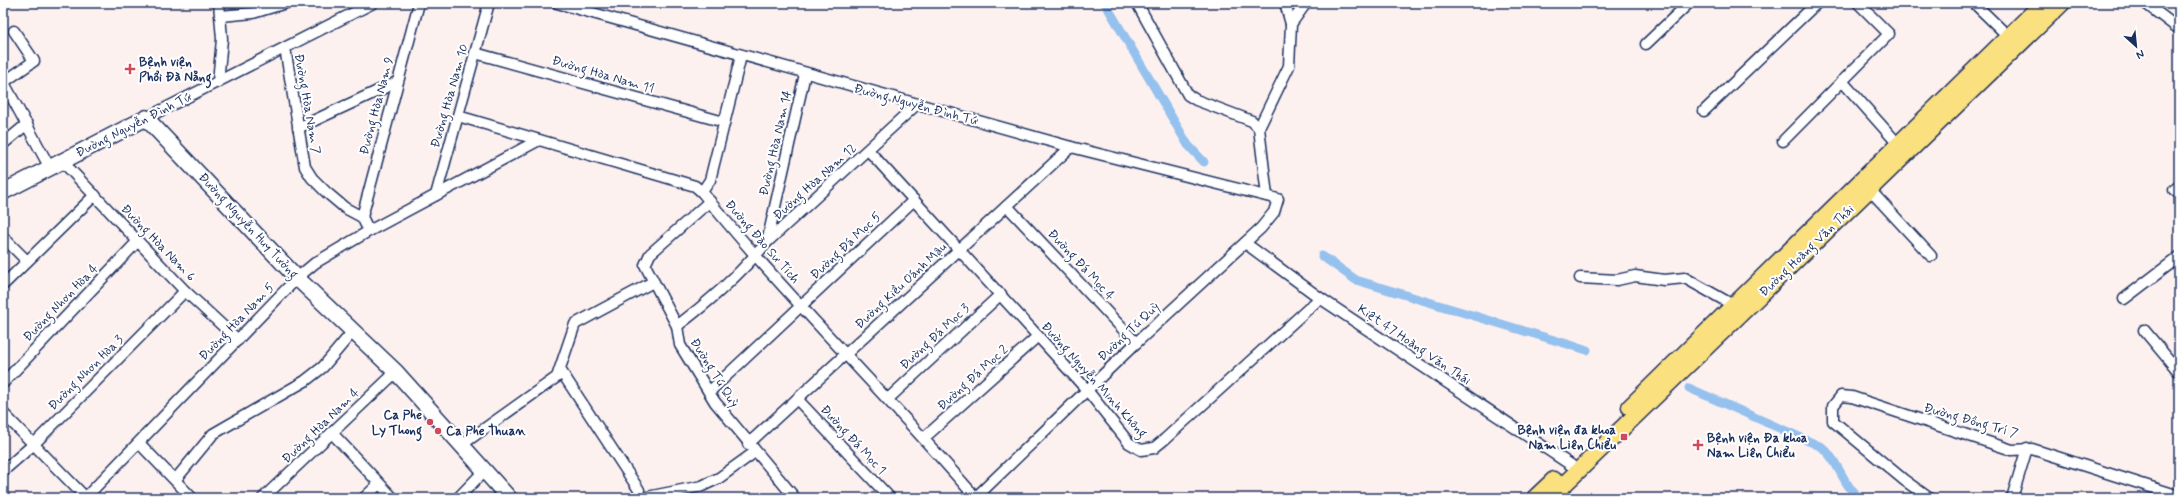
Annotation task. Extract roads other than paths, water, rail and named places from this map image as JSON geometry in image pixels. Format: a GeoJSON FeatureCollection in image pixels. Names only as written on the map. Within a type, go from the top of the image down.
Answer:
{"type":"FeatureCollection","features":[{"type":"Feature","properties":{"kind":"main road","name":"Đường Hoàng Văn Thái"},"geometry":{"type":"LineString","coordinates":[[1535,498],[1633,412],[1870,190],[2014,42],[2043,3]]}},
{"type":"Feature","properties":{"kind":"main road","name":"Đường Hoàng Văn Thái"},"geometry":{"type":"LineString","coordinates":[[1550,498],[1734,305],[1898,144],[2014,42],[2062,3]]}},
{"type":"Feature","properties":{"kind":"street"},"geometry":{"type":"LineString","coordinates":[[218,82],[222,39],[219,3]]}},
{"type":"Feature","properties":{"kind":"street"},"geometry":{"type":"LineString","coordinates":[[221,16],[253,13],[286,3]]}},
{"type":"Feature","properties":{"kind":"street","name":"Đường Nguyễn Đình Tứ"},"geometry":{"type":"LineString","coordinates":[[3,192],[373,3]]}},
{"type":"Feature","properties":{"kind":"street","name":"Đường Hòa Nam 9"},"geometry":{"type":"LineString","coordinates":[[362,217],[419,3]]}},
{"type":"Feature","properties":{"kind":"street","name":"Đường Hòa Nam 10"},"geometry":{"type":"LineString","coordinates":[[436,195],[489,3]]}},
{"type":"Feature","properties":{"kind":"street","name":"Đường Nguyễn Đình Tứ"},"geometry":{"type":"LineString","coordinates":[[557,3],[575,6],[741,56],[916,105],[1071,147],[1278,199]]}},
{"type":"Feature","properties":{"kind":"street"},"geometry":{"type":"LineString","coordinates":[[1137,3],[1188,95],[1196,100],[1252,121],[1259,128]]}},
{"type":"Feature","properties":{"kind":"street"},"geometry":{"type":"LineString","coordinates":[[1267,196],[1259,128],[1289,66],[1291,24],[1285,3]]}},
{"type":"Feature","properties":{"kind":"street"},"geometry":{"type":"LineString","coordinates":[[1291,24],[1306,3]]}},
{"type":"Feature","properties":{"kind":"street"},"geometry":{"type":"LineString","coordinates":[[1646,44],[1689,3]]}},
{"type":"Feature","properties":{"kind":"street"},"geometry":{"type":"LineString","coordinates":[[1704,111],[1817,3]]}},
{"type":"Feature","properties":{"kind":"street"},"geometry":{"type":"LineString","coordinates":[[1782,141],[1889,34],[1858,3]]}},
{"type":"Feature","properties":{"kind":"street"},"geometry":{"type":"LineString","coordinates":[[1974,3],[2014,42]]}},
{"type":"Feature","properties":{"kind":"street"},"geometry":{"type":"LineString","coordinates":[[2145,3],[2179,29]]}},
{"type":"Feature","properties":{"kind":"street"},"geometry":{"type":"LineString","coordinates":[[3,81],[34,61],[14,31]]}},
{"type":"Feature","properties":{"kind":"street","name":"Đường Hòa Nam 7"},"geometry":{"type":"LineString","coordinates":[[285,48],[305,167],[312,178],[345,208],[362,217]]}},
{"type":"Feature","properties":{"kind":"street","name":"Đường Hòa Nam 11"},"geometry":{"type":"LineString","coordinates":[[475,52],[724,122]]}},
{"type":"Feature","properties":{"kind":"street"},"geometry":{"type":"LineString","coordinates":[[702,192],[710,180],[741,56]]}},
{"type":"Feature","properties":{"kind":"street","name":"Đường Hòa Nam 14"},"geometry":{"type":"LineString","coordinates":[[767,242],[805,74]]}},
{"type":"Feature","properties":{"kind":"street","name":"Đường Hòa Nam 6"},"geometry":{"type":"LineString","coordinates":[[3,81],[27,124],[57,165],[95,195],[185,290],[238,340]]}},
{"type":"Feature","properties":{"kind":"street"},"geometry":{"type":"LineString","coordinates":[[1842,81],[1898,144]]}},
{"type":"Feature","properties":{"kind":"street"},"geometry":{"type":"LineString","coordinates":[[298,128],[397,82]]}},
{"type":"Feature","properties":{"kind":"street","name":"Đường Hòa Nam 12"},"geometry":{"type":"LineString","coordinates":[[677,326],[702,306],[756,256],[767,242],[869,151],[916,105]]}},
{"type":"Feature","properties":{"kind":"street","name":"Đường Đào Sư Tích"},"geometry":{"type":"LineString","coordinates":[[458,116],[694,186],[702,192],[800,306],[924,438],[976,498]]}},
{"type":"Feature","properties":{"kind":"street","name":"Đường Nguyễn Huy Tưởng"},"geometry":{"type":"LineString","coordinates":[[146,118],[298,278],[354,330],[396,372],[460,446],[509,498]]}},
{"type":"Feature","properties":{"kind":"street"},"geometry":{"type":"LineString","coordinates":[[3,144],[27,124]]}},
{"type":"Feature","properties":{"kind":"street","name":"Đường Hòa Nam 5"},"geometry":{"type":"LineString","coordinates":[[86,498],[298,278],[315,263],[369,231],[539,140]]}},
{"type":"Feature","properties":{"kind":"street","name":"Đường Kiều Oánh Mậu"},"geometry":{"type":"LineString","coordinates":[[748,444],[1071,147]]}},
{"type":"Feature","properties":{"kind":"street","name":"Đường Nguyễn Minh Không"},"geometry":{"type":"LineString","coordinates":[[869,151],[1087,390],[1129,442],[1141,450],[1154,448],[1320,298]]}},
{"type":"Feature","properties":{"kind":"street"},"geometry":{"type":"LineString","coordinates":[[1870,190],[1931,256]]}},
{"type":"Feature","properties":{"kind":"street"},"geometry":{"type":"LineString","coordinates":[[3,285],[95,195]]}},
{"type":"Feature","properties":{"kind":"street","name":"Đường Tú Quỳ"},"geometry":{"type":"LineString","coordinates":[[976,498],[1136,343],[1245,243],[1274,212],[1278,199]]}},
{"type":"Feature","properties":{"kind":"street","name":"Đường Đá Mọc 5"},"geometry":{"type":"LineString","coordinates":[[709,392],[914,200]]}},
{"type":"Feature","properties":{"kind":"street","name":"Đường Tú Quỳ"},"geometry":{"type":"LineString","coordinates":[[710,201],[647,257],[645,265],[677,326],[680,345],[709,392],[748,444],[795,498]]}},
{"type":"Feature","properties":{"kind":"street","name":"Đường Đá Mọc 4"},"geometry":{"type":"LineString","coordinates":[[1007,206],[1136,343]]}},
{"type":"Feature","properties":{"kind":"street"},"geometry":{"type":"LineString","coordinates":[[362,217],[369,231]]}},
{"type":"Feature","properties":{"kind":"street"},"geometry":{"type":"LineString","coordinates":[[3,237],[27,261]]}},
{"type":"Feature","properties":{"kind":"street","name":"Đường Nhơn Hòa 4"},"geometry":{"type":"LineString","coordinates":[[3,383],[138,241]]}},
{"type":"Feature","properties":{"kind":"street","name":"Kiệt 47 Hoàng Văn Thái"},"geometry":{"type":"LineString","coordinates":[[1245,243],[1320,298],[1571,465]]}},
{"type":"Feature","properties":{"kind":"street"},"geometry":{"type":"LineString","coordinates":[[2124,300],[2179,257]]}},
{"type":"Feature","properties":{"kind":"street"},"geometry":{"type":"LineString","coordinates":[[1580,278],[1617,280],[1635,276],[1664,280],[1685,278],[1734,305]]}},
{"type":"Feature","properties":{"kind":"street"},"geometry":{"type":"LineString","coordinates":[[460,446],[561,372],[565,354],[576,324],[653,282]]}},
{"type":"Feature","properties":{"kind":"street","name":"Đường Nhơn Hòa 3"},"geometry":{"type":"LineString","coordinates":[[3,471],[34,444],[185,290]]}},
{"type":"Feature","properties":{"kind":"street","name":"Đường Đá Mọc 3"},"geometry":{"type":"LineString","coordinates":[[888,399],[1001,294]]}},
{"type":"Feature","properties":{"kind":"street"},"geometry":{"type":"LineString","coordinates":[[176,479],[213,434],[305,381],[323,367],[354,330]]}},
{"type":"Feature","properties":{"kind":"street"},"geometry":{"type":"LineString","coordinates":[[2144,330],[2179,372]]}},
{"type":"Feature","properties":{"kind":"street","name":"Đường Đá Mọc 2"},"geometry":{"type":"LineString","coordinates":[[924,438],[1038,336]]}},
{"type":"Feature","properties":{"kind":"street","name":"Đường Hòa Nam 4"},"geometry":{"type":"LineString","coordinates":[[263,498],[396,372]]}},
{"type":"Feature","properties":{"kind":"street"},"geometry":{"type":"LineString","coordinates":[[561,372],[641,494],[702,486],[719,478],[755,452]]}},
{"type":"Feature","properties":{"kind":"street","name":"Đường Đồng Trí 7"},"geometry":{"type":"LineString","coordinates":[[1929,498],[1833,421],[1833,406],[1841,396],[1852,397],[2012,450],[2026,448],[2179,496]]}},
{"type":"Feature","properties":{"kind":"street","name":"Đường Đá Mọc 1"},"geometry":{"type":"LineString","coordinates":[[797,399],[890,498]]}},
{"type":"Feature","properties":{"kind":"street"},"geometry":{"type":"LineString","coordinates":[[3,413],[86,498]]}},
{"type":"Feature","properties":{"kind":"street"},"geometry":{"type":"LineString","coordinates":[[332,433],[393,498]]}},
{"type":"Feature","properties":{"kind":"street"},"geometry":{"type":"LineString","coordinates":[[139,443],[176,479],[192,498]]}},
{"type":"Feature","properties":{"kind":"street"},"geometry":{"type":"LineString","coordinates":[[2012,498],[2026,448]]}},
{"type":"Feature","properties":{"kind":"street"},"geometry":{"type":"LineString","coordinates":[[458,498],[484,472]]}},
{"type":"Feature","properties":{"kind":"street"},"geometry":{"type":"LineString","coordinates":[[364,498],[379,484]]}},
{"type":"Feature","properties":{"kind":"waterway"},"geometry":{"type":"LineString","coordinates":[[1105,3],[1188,145],[1204,162]]}},
{"type":"Feature","properties":{"kind":"waterway"},"geometry":{"type":"LineString","coordinates":[[1322,256],[1356,280],[1587,350]]}},
{"type":"Feature","properties":{"kind":"waterway"},"geometry":{"type":"LineString","coordinates":[[1689,388],[1822,447],[1833,459],[1848,486],[1859,498]]}},
{"type":"Feature","properties":{"kind":"place","name":"Bệnh viện Phổi Đà Nẵng"},"geometry":{"type":"Point","coordinates":[130,69]}},
{"type":"Feature","properties":{"kind":"place","name":"Ca Phe Ly Thong"},"geometry":{"type":"Point","coordinates":[430,422]}},
{"type":"Feature","properties":{"kind":"place","name":"Ca Phe Thuan"},"geometry":{"type":"Point","coordinates":[438,431]}},
{"type":"Feature","properties":{"kind":"place","name":"Bệnh viện đa khoa Nam Liên Chiểu"},"geometry":{"type":"Point","coordinates":[1624,437]}},
{"type":"Feature","properties":{"kind":"place","name":"Bệnh viện Đa khoa Nam Liên Chiểu"},"geometry":{"type":"Point","coordinates":[1698,445]}}]}
